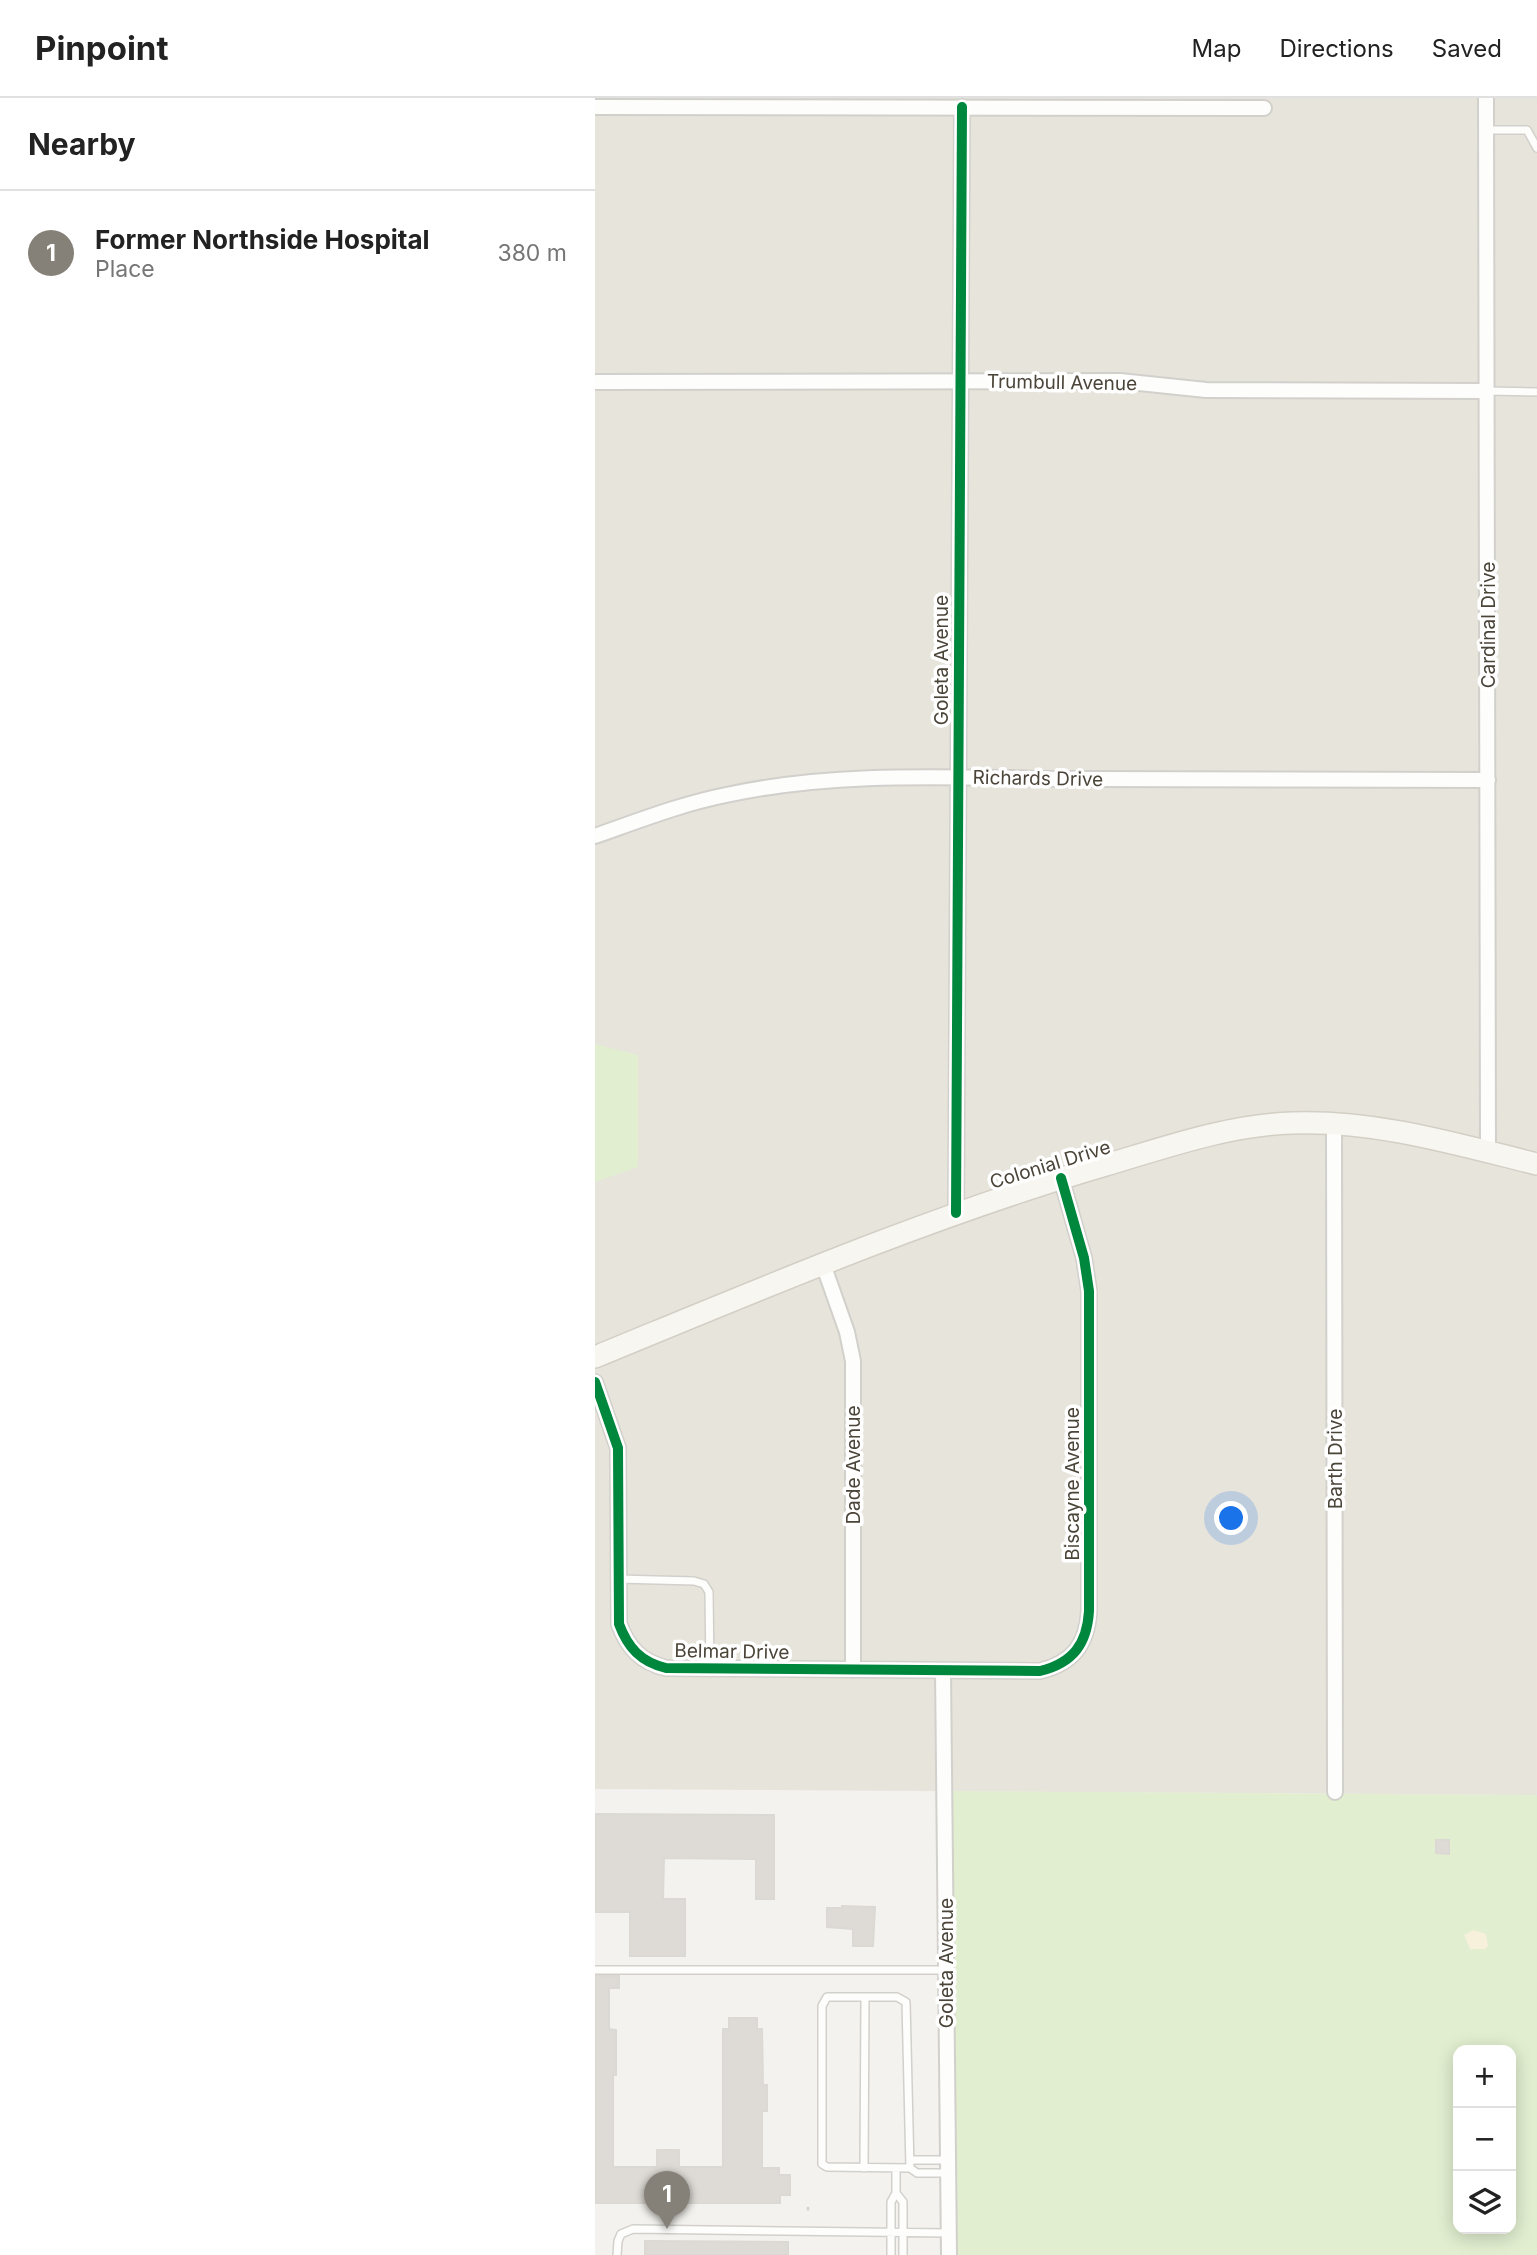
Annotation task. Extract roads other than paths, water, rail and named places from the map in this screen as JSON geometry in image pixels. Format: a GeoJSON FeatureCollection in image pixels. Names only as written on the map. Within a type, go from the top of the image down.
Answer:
{"type":"FeatureCollection","features":[{"type":"Feature","properties":{"kind":"street","name":"Cardinal Drive"},"geometry":{"type":"LineString","coordinates":[[1486,98],[1488,1152]]}},
{"type":"Feature","properties":{"kind":"street"},"geometry":{"type":"LineString","coordinates":[[595,107],[1264,108]]}},
{"type":"Feature","properties":{"kind":"street","name":"Goleta Avenue"},"geometry":{"type":"LineString","coordinates":[[956,1213],[962,107]]}},
{"type":"Feature","properties":{"kind":"street","name":"Trumbull Avenue"},"geometry":{"type":"LineString","coordinates":[[595,382],[1120,381],[1206,390],[1487,391]]}},
{"type":"Feature","properties":{"kind":"street","name":"Richards Drive"},"geometry":{"type":"LineString","coordinates":[[595,836],[700,801],[844,778],[898,776],[1488,780]]}},
{"type":"Feature","properties":{"kind":"street","name":"Colonial Drive"},"geometry":{"type":"LineString","coordinates":[[595,1357],[956,1213],[1061,1178],[1227,1132],[1293,1122],[1391,1129],[1537,1164]]}},
{"type":"Feature","properties":{"kind":"street","name":"Barth Drive"},"geometry":{"type":"LineString","coordinates":[[1334,1125],[1335,1793]]}},
{"type":"Feature","properties":{"kind":"street","name":"Biscayne Avenue"},"geometry":{"type":"LineString","coordinates":[[943,1671],[1040,1671],[1054,1668],[1077,1651],[1088,1626],[1089,1291],[1084,1258],[1061,1178]]}},
{"type":"Feature","properties":{"kind":"street","name":"Dade Avenue"},"geometry":{"type":"LineString","coordinates":[[823,1264],[847,1332],[853,1362],[853,1670]]}},
{"type":"Feature","properties":{"kind":"street","name":"Belmar Drive"},"geometry":{"type":"LineString","coordinates":[[595,1382],[618,1448],[619,1624],[633,1651],[656,1666],[943,1671]]}},
{"type":"Feature","properties":{"kind":"street","name":"Goleta Avenue"},"geometry":{"type":"LineString","coordinates":[[943,1671],[949,2255]]}},
{"type":"Feature","properties":{"kind":"lane"},"geometry":{"type":"LineString","coordinates":[[1486,130],[1527,130],[1537,148]]}},
{"type":"Feature","properties":{"kind":"lane"},"geometry":{"type":"LineString","coordinates":[[1487,391],[1537,392]]}},
{"type":"Feature","properties":{"kind":"lane"},"geometry":{"type":"LineString","coordinates":[[618,1578],[694,1581],[704,1584],[709,1592],[711,1668]]}},
{"type":"Feature","properties":{"kind":"lane"},"geometry":{"type":"LineString","coordinates":[[595,1970],[946,1970]]}},
{"type":"Feature","properties":{"kind":"lane"},"geometry":{"type":"LineString","coordinates":[[948,2166],[910,2164],[896,2168],[827,2168],[822,2164],[822,2006],[827,1997],[897,1997],[907,2002],[910,2164],[917,2173],[948,2166]]}},
{"type":"Feature","properties":{"kind":"lane"},"geometry":{"type":"LineString","coordinates":[[864,2168],[865,1997]]}},
{"type":"Feature","properties":{"kind":"lane"},"geometry":{"type":"LineString","coordinates":[[891,2255],[891,2202],[896,2193],[896,2168]]}},
{"type":"Feature","properties":{"kind":"lane"},"geometry":{"type":"LineString","coordinates":[[896,2193],[904,2202],[903,2255]]}},
{"type":"Feature","properties":{"kind":"lane"},"geometry":{"type":"LineString","coordinates":[[617,2255],[621,2234],[633,2229],[948,2233]]}},
{"type":"Feature","properties":{"kind":"place","name":"Former Northside Hospital"},"geometry":{"type":"Point","coordinates":[667,2229]}}]}
